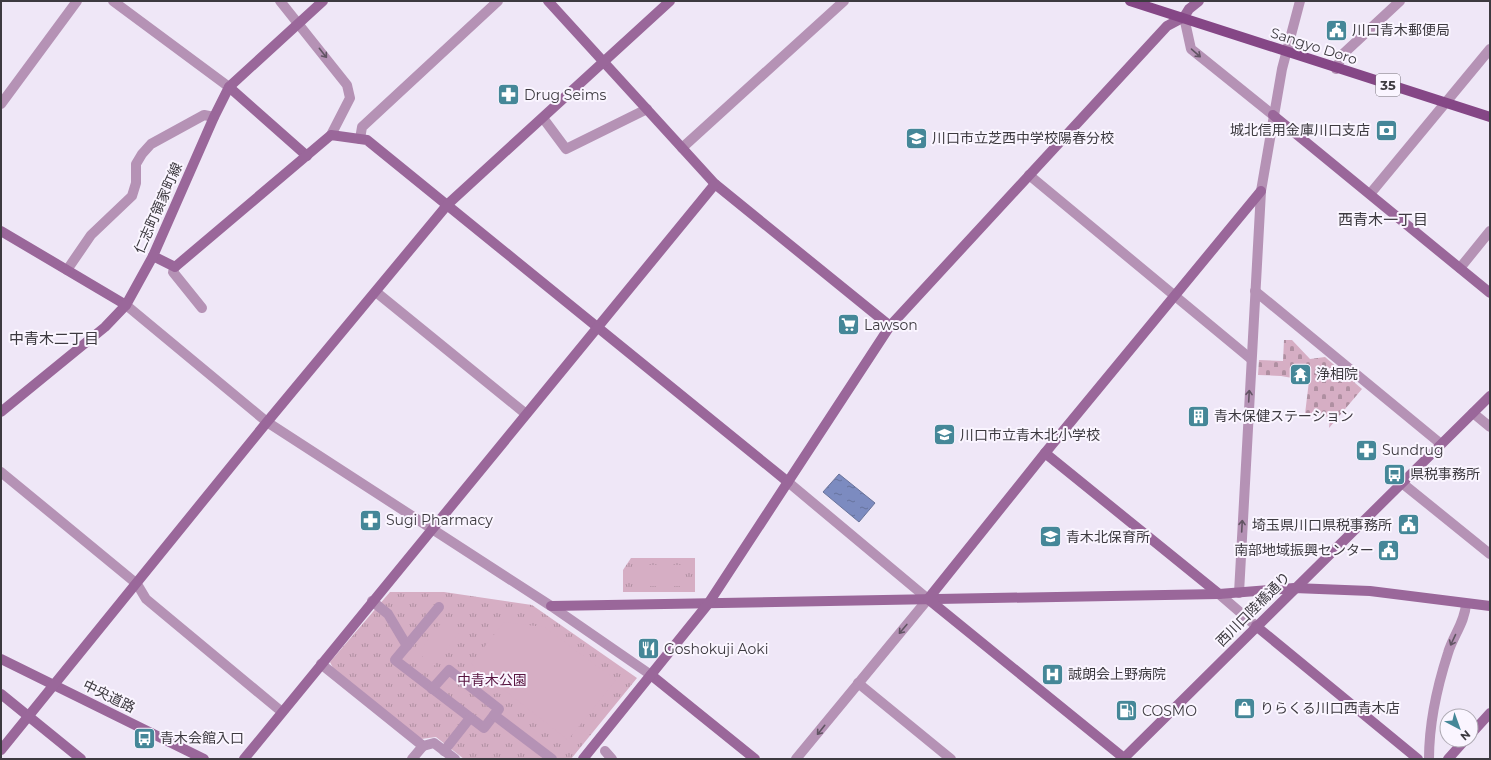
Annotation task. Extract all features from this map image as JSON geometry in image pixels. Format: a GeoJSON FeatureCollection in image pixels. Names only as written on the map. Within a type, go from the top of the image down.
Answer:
{"type":"FeatureCollection","features":[{"type":"Feature","properties":{"kind":"main road","name":"Sangyo Doro"},"geometry":{"type":"LineString","coordinates":[[1130,1],[1336,69],[1490,117]]}},
{"type":"Feature","properties":{"kind":"street"},"geometry":{"type":"LineString","coordinates":[[1,104],[77,1]]}},
{"type":"Feature","properties":{"kind":"street"},"geometry":{"type":"LineString","coordinates":[[113,1],[229,87],[307,156]]}},
{"type":"Feature","properties":{"kind":"street"},"geometry":{"type":"LineString","coordinates":[[202,308],[173,272],[175,267],[331,135],[350,98],[347,85],[280,1]]}},
{"type":"Feature","properties":{"kind":"street","name":"仁志町領家町線"},"geometry":{"type":"LineString","coordinates":[[1,412],[105,327],[126,304],[153,256],[214,117],[229,87],[323,1]]}},
{"type":"Feature","properties":{"kind":"street"},"geometry":{"type":"LineString","coordinates":[[360,139],[362,127],[498,1]]}},
{"type":"Feature","properties":{"kind":"street"},"geometry":{"type":"LineString","coordinates":[[548,1],[715,184],[890,326]]}},
{"type":"Feature","properties":{"kind":"street"},"geometry":{"type":"LineString","coordinates":[[1,750],[267,422],[448,204],[670,1]]}},
{"type":"Feature","properties":{"kind":"street"},"geometry":{"type":"LineString","coordinates":[[682,148],[844,1]]}},
{"type":"Feature","properties":{"kind":"street"},"geometry":{"type":"LineString","coordinates":[[583,759],[708,604],[890,326],[1167,26],[1184,18],[1189,9],[1199,1]]}},
{"type":"Feature","properties":{"kind":"street"},"geometry":{"type":"LineString","coordinates":[[1239,593],[1261,191],[1273,115],[1286,52],[1300,1]]}},
{"type":"Feature","properties":{"kind":"street"},"geometry":{"type":"LineString","coordinates":[[1336,69],[1343,54],[1400,1]]}},
{"type":"Feature","properties":{"kind":"street"},"geometry":{"type":"LineString","coordinates":[[1184,18],[1191,49],[1490,293]]}},
{"type":"Feature","properties":{"kind":"street"},"geometry":{"type":"LineString","coordinates":[[1370,194],[1447,103],[1490,49]]}},
{"type":"Feature","properties":{"kind":"street"},"geometry":{"type":"LineString","coordinates":[[543,118],[566,149],[647,109]]}},
{"type":"Feature","properties":{"kind":"street"},"geometry":{"type":"LineString","coordinates":[[67,270],[90,234],[132,196],[136,183],[136,164],[151,144],[204,115],[214,117]]}},
{"type":"Feature","properties":{"kind":"street"},"geometry":{"type":"LineString","coordinates":[[331,135],[367,140],[448,204],[597,328],[788,482],[928,599],[1124,759]]}},
{"type":"Feature","properties":{"kind":"street"},"geometry":{"type":"LineString","coordinates":[[1029,175],[1251,359]]}},
{"type":"Feature","properties":{"kind":"street"},"geometry":{"type":"LineString","coordinates":[[244,759],[715,184]]}},
{"type":"Feature","properties":{"kind":"street"},"geometry":{"type":"LineString","coordinates":[[796,759],[1261,191]]}},
{"type":"Feature","properties":{"kind":"street"},"geometry":{"type":"LineString","coordinates":[[1,231],[126,304],[267,422],[431,530],[551,606],[651,675],[755,759]]}},
{"type":"Feature","properties":{"kind":"street"},"geometry":{"type":"LineString","coordinates":[[1460,268],[1490,231]]}},
{"type":"Feature","properties":{"kind":"street"},"geometry":{"type":"LineString","coordinates":[[153,256],[175,267]]}},
{"type":"Feature","properties":{"kind":"street"},"geometry":{"type":"LineString","coordinates":[[1255,291],[1441,444]]}},
{"type":"Feature","properties":{"kind":"street"},"geometry":{"type":"LineString","coordinates":[[376,292],[526,414]]}},
{"type":"Feature","properties":{"kind":"street","name":"西川口陸橋通り"},"geometry":{"type":"LineString","coordinates":[[1124,759],[1294,588],[1490,396]]}},
{"type":"Feature","properties":{"kind":"street"},"geometry":{"type":"LineString","coordinates":[[1473,413],[1490,427]]}},
{"type":"Feature","properties":{"kind":"street"},"geometry":{"type":"LineString","coordinates":[[1045,453],[1219,594],[1418,759]]}},
{"type":"Feature","properties":{"kind":"street"},"geometry":{"type":"LineString","coordinates":[[1,472],[137,584],[146,599],[282,712]]}},
{"type":"Feature","properties":{"kind":"street"},"geometry":{"type":"LineString","coordinates":[[1402,483],[1490,554]]}},
{"type":"Feature","properties":{"kind":"street"},"geometry":{"type":"LineString","coordinates":[[551,606],[1219,594],[1294,588],[1370,591],[1490,606]]}},
{"type":"Feature","properties":{"kind":"street"},"geometry":{"type":"LineString","coordinates":[[372,602],[388,614],[408,646]]}},
{"type":"Feature","properties":{"kind":"street"},"geometry":{"type":"LineString","coordinates":[[1429,759],[1436,693],[1448,651],[1465,614],[1466,604]]}},
{"type":"Feature","properties":{"kind":"street"},"geometry":{"type":"LineString","coordinates":[[432,689],[449,670],[498,709],[484,728],[432,689],[396,660],[439,606]]}},
{"type":"Feature","properties":{"kind":"street","name":"中央道路"},"geometry":{"type":"LineString","coordinates":[[1,659],[204,759]]}},
{"type":"Feature","properties":{"kind":"street"},"geometry":{"type":"LineString","coordinates":[[321,664],[422,746]]}},
{"type":"Feature","properties":{"kind":"street"},"geometry":{"type":"LineString","coordinates":[[858,683],[951,759]]}},
{"type":"Feature","properties":{"kind":"street"},"geometry":{"type":"LineString","coordinates":[[1,694],[81,759]]}},
{"type":"Feature","properties":{"kind":"street"},"geometry":{"type":"LineString","coordinates":[[1479,725],[1490,713]]}},
{"type":"Feature","properties":{"kind":"street"},"geometry":{"type":"LineString","coordinates":[[494,715],[552,759]]}},
{"type":"Feature","properties":{"kind":"street"},"geometry":{"type":"LineString","coordinates":[[444,751],[470,718]]}},
{"type":"Feature","properties":{"kind":"street"},"geometry":{"type":"LineString","coordinates":[[412,759],[422,746],[434,743],[455,759]]}},
{"type":"Feature","properties":{"kind":"street"},"geometry":{"type":"LineString","coordinates":[[1448,759],[1458,748]]}},
{"type":"Feature","properties":{"kind":"green space","name":"浄相院"},"geometry":{"type":"Polygon","coordinates":[[[1284,340],[1292,340],[1310,359],[1325,357],[1362,389],[1329,428],[1330,417],[1305,414],[1309,381],[1281,376],[1258,375],[1259,360],[1283,361],[1284,340]]]}},
{"type":"Feature","properties":{"kind":"green space"},"geometry":{"type":"Polygon","coordinates":[[[631,558],[695,558],[695,592],[623,592],[623,570],[631,558]]]}},
{"type":"Feature","properties":{"kind":"green space"},"geometry":{"type":"Polygon","coordinates":[[[637,565],[682,565],[682,586],[637,586],[637,565]]]}},
{"type":"Feature","properties":{"kind":"green space","name":"中青木公園"},"geometry":{"type":"Polygon","coordinates":[[[390,592],[444,592],[532,605],[637,678],[571,759],[464,759],[436,737],[421,739],[333,668],[330,662],[390,592]]]}},
{"type":"Feature","properties":{"kind":"green space"},"geometry":{"type":"Polygon","coordinates":[[[445,618],[461,630],[434,666],[418,653],[445,618]]]}},
{"type":"Feature","properties":{"kind":"green space"},"geometry":{"type":"Polygon","coordinates":[[[504,622],[544,627],[616,680],[568,740],[471,664],[504,622]]]}},
{"type":"Feature","properties":{"kind":"water"},"geometry":{"type":"Polygon","coordinates":[[[839,474],[875,503],[859,522],[823,492],[839,474]]]}},
{"type":"Feature","properties":{"kind":"place","name":"川口青木郵便局"},"geometry":{"type":"Point","coordinates":[1337,30]}},
{"type":"Feature","properties":{"kind":"place","name":"Drug Seims"},"geometry":{"type":"Point","coordinates":[509,95]}},
{"type":"Feature","properties":{"kind":"place","name":"城北信用金庫川口支店"},"geometry":{"type":"Point","coordinates":[1386,130]}},
{"type":"Feature","properties":{"kind":"place","name":"川口市立芝西中学校陽春分校"},"geometry":{"type":"Point","coordinates":[916,138]}},
{"type":"Feature","properties":{"kind":"place","name":"Lawson"},"geometry":{"type":"Point","coordinates":[848,325]}},
{"type":"Feature","properties":{"kind":"place","name":"浄相院"},"geometry":{"type":"Point","coordinates":[1301,374]}},
{"type":"Feature","properties":{"kind":"place","name":"青木保健ステーション"},"geometry":{"type":"Point","coordinates":[1198,416]}},
{"type":"Feature","properties":{"kind":"place","name":"川口市立青木北小学校"},"geometry":{"type":"Point","coordinates":[945,435]}},
{"type":"Feature","properties":{"kind":"place","name":"Sundrug"},"geometry":{"type":"Point","coordinates":[1366,450]}},
{"type":"Feature","properties":{"kind":"place","name":"県税事務所"},"geometry":{"type":"Point","coordinates":[1395,474]}},
{"type":"Feature","properties":{"kind":"place","name":"Sugi Pharmacy"},"geometry":{"type":"Point","coordinates":[371,520]}},
{"type":"Feature","properties":{"kind":"place","name":"埼玉県川口県税事務所"},"geometry":{"type":"Point","coordinates":[1408,525]}},
{"type":"Feature","properties":{"kind":"place","name":"青木北保育所"},"geometry":{"type":"Point","coordinates":[1050,537]}},
{"type":"Feature","properties":{"kind":"place","name":"南部地域振興センター"},"geometry":{"type":"Point","coordinates":[1389,550]}},
{"type":"Feature","properties":{"kind":"place","name":"Goshokuji Aoki"},"geometry":{"type":"Point","coordinates":[648,649]}},
{"type":"Feature","properties":{"kind":"place","name":"誠朗会上野病院"},"geometry":{"type":"Point","coordinates":[1053,674]}},
{"type":"Feature","properties":{"kind":"place","name":"りらくる川口西青木店"},"geometry":{"type":"Point","coordinates":[1244,708]}},
{"type":"Feature","properties":{"kind":"place","name":"COSMO"},"geometry":{"type":"Point","coordinates":[1127,711]}},
{"type":"Feature","properties":{"kind":"place","name":"青木会館入口"},"geometry":{"type":"Point","coordinates":[144,738]}},
{"type":"Feature","properties":{"kind":"district","name":"西青木一丁目"},"geometry":{"type":"Point","coordinates":[1383,220]}},
{"type":"Feature","properties":{"kind":"district","name":"中青木二丁目"},"geometry":{"type":"Point","coordinates":[54,339]}}]}
